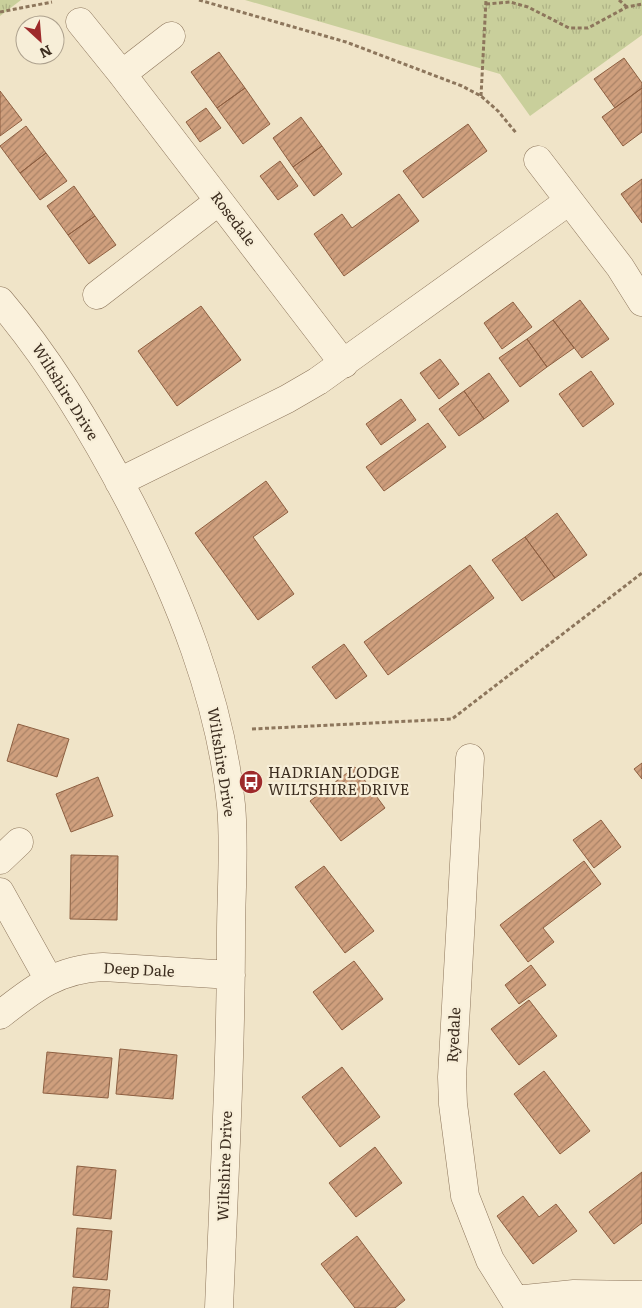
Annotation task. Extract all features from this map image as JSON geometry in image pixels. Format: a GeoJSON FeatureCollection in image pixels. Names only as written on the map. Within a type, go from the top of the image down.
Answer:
{"type":"FeatureCollection","features":[{"type":"Feature","properties":{"kind":"street","name":"Rosedale"},"geometry":{"type":"LineString","coordinates":[[80,22],[344,364]]}},
{"type":"Feature","properties":{"kind":"street"},"geometry":{"type":"LineString","coordinates":[[122,74],[171,36]]}},
{"type":"Feature","properties":{"kind":"street"},"geometry":{"type":"LineString","coordinates":[[538,160],[620,267],[642,302]]}},
{"type":"Feature","properties":{"kind":"street"},"geometry":{"type":"LineString","coordinates":[[97,295],[219,200]]}},
{"type":"Feature","properties":{"kind":"street"},"geometry":{"type":"LineString","coordinates":[[119,482],[287,399],[344,364],[569,200]]}},
{"type":"Feature","properties":{"kind":"street","name":"Wiltshire Drive"},"geometry":{"type":"LineString","coordinates":[[0,300],[58,376],[119,482],[162,564],[205,675],[218,730],[231,806],[231,975],[219,1308]]}},
{"type":"Feature","properties":{"kind":"street","name":"Ryedale"},"geometry":{"type":"LineString","coordinates":[[470,758],[452,1067],[453,1104],[464,1196],[490,1260],[513,1304],[574,1294],[642,1295]]}},
{"type":"Feature","properties":{"kind":"street"},"geometry":{"type":"LineString","coordinates":[[0,892],[49,980]]}},
{"type":"Feature","properties":{"kind":"street","name":"Deep Dale"},"geometry":{"type":"LineString","coordinates":[[0,1015],[49,980],[65,972],[103,967],[231,975]]}},
{"type":"Feature","properties":{"kind":"path"},"geometry":{"type":"LineString","coordinates":[[0,12],[62,0]]}},
{"type":"Feature","properties":{"kind":"path"},"geometry":{"type":"LineString","coordinates":[[199,0],[346,42],[462,86],[481,96],[498,111],[538,160]]}},
{"type":"Feature","properties":{"kind":"path"},"geometry":{"type":"LineString","coordinates":[[619,0],[627,7]]}},
{"type":"Feature","properties":{"kind":"path"},"geometry":{"type":"LineString","coordinates":[[481,96],[486,2],[510,2],[528,7],[569,28],[588,28],[627,7],[642,4]]}},
{"type":"Feature","properties":{"kind":"path"},"geometry":{"type":"LineString","coordinates":[[218,730],[452,719],[642,573]]}},
{"type":"Feature","properties":{"kind":"green space"},"geometry":{"type":"Polygon","coordinates":[[[0,0],[21,0],[0,16],[0,0]]]}},
{"type":"Feature","properties":{"kind":"green space"},"geometry":{"type":"Polygon","coordinates":[[[245,0],[642,0],[642,35],[530,116],[500,74],[245,0]]]}},
{"type":"Feature","properties":{"kind":"building"},"geometry":{"type":"Polygon","coordinates":[[[219,52],[245,88],[217,108],[191,72],[219,52]]]}},
{"type":"Feature","properties":{"kind":"building"},"geometry":{"type":"Polygon","coordinates":[[[624,58],[642,83],[642,88],[615,108],[594,79],[624,58]]]}},
{"type":"Feature","properties":{"kind":"building"},"geometry":{"type":"Polygon","coordinates":[[[245,88],[270,124],[243,144],[217,108],[245,88]]]}},
{"type":"Feature","properties":{"kind":"building"},"geometry":{"type":"Polygon","coordinates":[[[642,88],[642,132],[623,146],[602,117],[642,88]]]}},
{"type":"Feature","properties":{"kind":"building"},"geometry":{"type":"Polygon","coordinates":[[[0,91],[22,120],[0,136],[0,91]]]}},
{"type":"Feature","properties":{"kind":"building"},"geometry":{"type":"Polygon","coordinates":[[[206,108],[221,128],[200,142],[186,122],[206,108]]]}},
{"type":"Feature","properties":{"kind":"building"},"geometry":{"type":"Polygon","coordinates":[[[301,117],[322,146],[293,167],[273,138],[301,117]]]}},
{"type":"Feature","properties":{"kind":"building"},"geometry":{"type":"Polygon","coordinates":[[[468,124],[487,151],[423,198],[403,171],[468,124]]]}},
{"type":"Feature","properties":{"kind":"building"},"geometry":{"type":"Polygon","coordinates":[[[26,126],[46,153],[20,173],[0,146],[26,126]]]}},
{"type":"Feature","properties":{"kind":"building"},"geometry":{"type":"Polygon","coordinates":[[[322,146],[342,174],[314,196],[293,167],[322,146]]]}},
{"type":"Feature","properties":{"kind":"building"},"geometry":{"type":"Polygon","coordinates":[[[46,153],[67,181],[40,200],[20,173],[46,153]]]}},
{"type":"Feature","properties":{"kind":"building"},"geometry":{"type":"Polygon","coordinates":[[[280,161],[298,186],[278,200],[260,176],[280,161]]]}},
{"type":"Feature","properties":{"kind":"building"},"geometry":{"type":"Polygon","coordinates":[[[642,179],[642,223],[621,194],[642,179]]]}},
{"type":"Feature","properties":{"kind":"building"},"geometry":{"type":"Polygon","coordinates":[[[74,186],[95,216],[68,235],[47,206],[74,186]]]}},
{"type":"Feature","properties":{"kind":"building"},"geometry":{"type":"Polygon","coordinates":[[[399,194],[419,221],[344,276],[314,234],[342,214],[352,228],[399,194]]]}},
{"type":"Feature","properties":{"kind":"building"},"geometry":{"type":"Polygon","coordinates":[[[95,216],[116,245],[89,264],[68,235],[95,216]]]}},
{"type":"Feature","properties":{"kind":"building"},"geometry":{"type":"Polygon","coordinates":[[[580,300],[609,339],[582,358],[553,320],[580,300]]]}},
{"type":"Feature","properties":{"kind":"building"},"geometry":{"type":"Polygon","coordinates":[[[513,302],[532,327],[502,349],[484,323],[513,302]]]}},
{"type":"Feature","properties":{"kind":"building"},"geometry":{"type":"Polygon","coordinates":[[[201,306],[241,360],[177,406],[138,351],[201,306]]]}},
{"type":"Feature","properties":{"kind":"building"},"geometry":{"type":"Polygon","coordinates":[[[553,320],[574,348],[547,367],[527,339],[553,320]]]}},
{"type":"Feature","properties":{"kind":"building"},"geometry":{"type":"Polygon","coordinates":[[[527,339],[547,367],[520,387],[499,358],[527,339]]]}},
{"type":"Feature","properties":{"kind":"building"},"geometry":{"type":"Polygon","coordinates":[[[440,359],[459,384],[439,399],[420,373],[440,359]]]}},
{"type":"Feature","properties":{"kind":"building"},"geometry":{"type":"Polygon","coordinates":[[[591,371],[614,404],[583,427],[559,394],[591,371]]]}},
{"type":"Feature","properties":{"kind":"building"},"geometry":{"type":"Polygon","coordinates":[[[489,373],[509,401],[484,419],[464,391],[489,373]]]}},
{"type":"Feature","properties":{"kind":"building"},"geometry":{"type":"Polygon","coordinates":[[[464,391],[484,419],[459,436],[439,409],[464,391]]]}},
{"type":"Feature","properties":{"kind":"building"},"geometry":{"type":"Polygon","coordinates":[[[401,399],[416,420],[381,445],[366,424],[401,399]]]}},
{"type":"Feature","properties":{"kind":"building"},"geometry":{"type":"Polygon","coordinates":[[[428,423],[446,447],[384,491],[366,467],[428,423]]]}},
{"type":"Feature","properties":{"kind":"building"},"geometry":{"type":"Polygon","coordinates":[[[266,481],[288,512],[253,537],[294,594],[258,620],[195,533],[266,481]]]}},
{"type":"Feature","properties":{"kind":"building"},"geometry":{"type":"Polygon","coordinates":[[[557,513],[587,555],[555,578],[525,537],[557,513]]]}},
{"type":"Feature","properties":{"kind":"building"},"geometry":{"type":"Polygon","coordinates":[[[525,537],[555,578],[522,601],[492,560],[525,537]]]}},
{"type":"Feature","properties":{"kind":"building"},"geometry":{"type":"Polygon","coordinates":[[[470,565],[494,598],[388,675],[364,642],[470,565]]]}},
{"type":"Feature","properties":{"kind":"building"},"geometry":{"type":"Polygon","coordinates":[[[344,644],[367,676],[336,699],[312,667],[344,644]]]}},
{"type":"Feature","properties":{"kind":"building"},"geometry":{"type":"Polygon","coordinates":[[[18,724],[69,739],[57,777],[7,761],[18,724]]]}},
{"type":"Feature","properties":{"kind":"building"},"geometry":{"type":"Polygon","coordinates":[[[642,763],[642,779],[634,769],[642,763]]]}},
{"type":"Feature","properties":{"kind":"building"},"geometry":{"type":"Polygon","coordinates":[[[355,767],[385,808],[341,841],[310,801],[355,767]]]}},
{"type":"Feature","properties":{"kind":"building"},"geometry":{"type":"Polygon","coordinates":[[[98,777],[113,816],[71,832],[56,794],[98,777]]]}},
{"type":"Feature","properties":{"kind":"building"},"geometry":{"type":"Polygon","coordinates":[[[601,820],[621,847],[594,868],[573,840],[601,820]]]}},
{"type":"Feature","properties":{"kind":"building"},"geometry":{"type":"Polygon","coordinates":[[[71,855],[118,856],[117,920],[70,919],[71,855]]]}},
{"type":"Feature","properties":{"kind":"building"},"geometry":{"type":"Polygon","coordinates":[[[584,861],[601,884],[543,928],[554,942],[528,962],[500,925],[584,861]]]}},
{"type":"Feature","properties":{"kind":"building"},"geometry":{"type":"Polygon","coordinates":[[[324,866],[374,931],[345,953],[295,887],[324,866]]]}},
{"type":"Feature","properties":{"kind":"building"},"geometry":{"type":"Polygon","coordinates":[[[354,961],[383,999],[342,1030],[313,992],[354,961]]]}},
{"type":"Feature","properties":{"kind":"building"},"geometry":{"type":"Polygon","coordinates":[[[531,965],[546,985],[519,1004],[505,985],[531,965]]]}},
{"type":"Feature","properties":{"kind":"building"},"geometry":{"type":"Polygon","coordinates":[[[529,1000],[557,1036],[519,1065],[491,1029],[529,1000]]]}},
{"type":"Feature","properties":{"kind":"building"},"geometry":{"type":"Polygon","coordinates":[[[120,1049],[177,1055],[173,1099],[116,1094],[120,1049]]]}},
{"type":"Feature","properties":{"kind":"building"},"geometry":{"type":"Polygon","coordinates":[[[47,1052],[112,1058],[108,1098],[43,1093],[47,1052]]]}},
{"type":"Feature","properties":{"kind":"building"},"geometry":{"type":"Polygon","coordinates":[[[342,1067],[380,1117],[340,1147],[302,1097],[342,1067]]]}},
{"type":"Feature","properties":{"kind":"building"},"geometry":{"type":"Polygon","coordinates":[[[544,1071],[590,1131],[560,1154],[514,1094],[544,1071]]]}},
{"type":"Feature","properties":{"kind":"building"},"geometry":{"type":"Polygon","coordinates":[[[375,1147],[402,1183],[356,1217],[329,1183],[375,1147]]]}},
{"type":"Feature","properties":{"kind":"building"},"geometry":{"type":"Polygon","coordinates":[[[77,1166],[116,1170],[111,1219],[73,1215],[77,1166]]]}},
{"type":"Feature","properties":{"kind":"building"},"geometry":{"type":"Polygon","coordinates":[[[642,1172],[642,1223],[614,1244],[589,1212],[642,1172]]]}},
{"type":"Feature","properties":{"kind":"building"},"geometry":{"type":"Polygon","coordinates":[[[523,1196],[539,1217],[556,1204],[577,1231],[533,1264],[497,1216],[523,1196]]]}},
{"type":"Feature","properties":{"kind":"building"},"geometry":{"type":"Polygon","coordinates":[[[77,1228],[112,1231],[107,1280],[73,1277],[77,1228]]]}},
{"type":"Feature","properties":{"kind":"building"},"geometry":{"type":"Polygon","coordinates":[[[357,1236],[405,1300],[395,1308],[355,1308],[321,1264],[357,1236]]]}},
{"type":"Feature","properties":{"kind":"building"},"geometry":{"type":"Polygon","coordinates":[[[73,1287],[110,1290],[108,1308],[71,1308],[73,1287]]]}},
{"type":"Feature","properties":{"kind":"place","name":"HADRIAN LODGE WILTSHIRE DRIVE"},"geometry":{"type":"Point","coordinates":[251,782]}}]}
